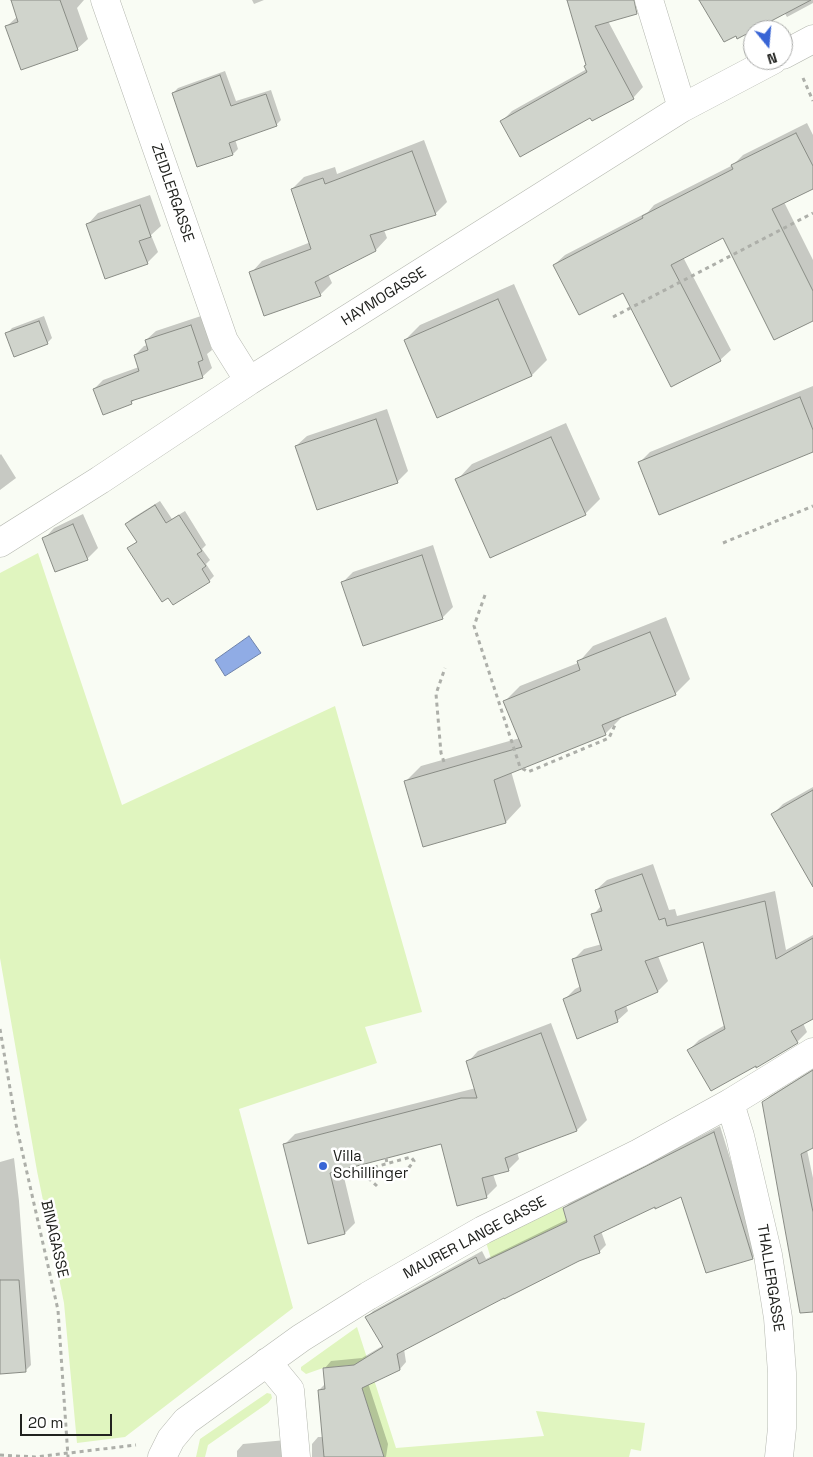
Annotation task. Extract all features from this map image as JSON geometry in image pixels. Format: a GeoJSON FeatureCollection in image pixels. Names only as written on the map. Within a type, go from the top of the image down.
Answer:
{"type":"FeatureCollection","features":[{"type":"Feature","properties":{"kind":"street","name":"ZEIDLERGASSE"},"geometry":{"type":"LineString","coordinates":[[105,0],[224,341],[249,381]]}},
{"type":"Feature","properties":{"kind":"street"},"geometry":{"type":"LineString","coordinates":[[649,0],[682,108]]}},
{"type":"Feature","properties":{"kind":"street"},"geometry":{"type":"LineString","coordinates":[[793,50],[813,39]]}},
{"type":"Feature","properties":{"kind":"street","name":"HAYMOGASSE"},"geometry":{"type":"LineString","coordinates":[[0,543],[100,480],[249,381],[682,108],[754,70]]}},
{"type":"Feature","properties":{"kind":"street","name":"MAURER LANGE GASSE"},"geometry":{"type":"LineString","coordinates":[[167,1448],[186,1421],[267,1362],[368,1296],[483,1230],[639,1153],[730,1103],[813,1052]]}},
{"type":"Feature","properties":{"kind":"street","name":"THALLERGASSE"},"geometry":{"type":"LineString","coordinates":[[730,1103],[740,1136],[768,1255],[778,1318],[782,1373],[782,1428],[778,1457]]}},
{"type":"Feature","properties":{"kind":"street"},"geometry":{"type":"LineString","coordinates":[[267,1362],[290,1390],[296,1457]]}},
{"type":"Feature","properties":{"kind":"path"},"geometry":{"type":"LineString","coordinates":[[612,317],[813,213]]}},
{"type":"Feature","properties":{"kind":"path"},"geometry":{"type":"LineString","coordinates":[[723,543],[813,506]]}},
{"type":"Feature","properties":{"kind":"path"},"geometry":{"type":"LineString","coordinates":[[485,595],[474,626],[520,767],[528,772],[609,738],[615,725]]}},
{"type":"Feature","properties":{"kind":"path"},"geometry":{"type":"LineString","coordinates":[[444,762],[441,753],[436,694],[445,668]]}},
{"type":"Feature","properties":{"kind":"path","name":"BINAGASSE"},"geometry":{"type":"LineString","coordinates":[[0,1029],[16,1124],[58,1310],[68,1455]]}},
{"type":"Feature","properties":{"kind":"path"},"geometry":{"type":"LineString","coordinates":[[386,1158],[387,1164]]}},
{"type":"Feature","properties":{"kind":"path"},"geometry":{"type":"LineString","coordinates":[[377,1186],[364,1174],[363,1170],[408,1158],[413,1159],[414,1161],[403,1175]]}},
{"type":"Feature","properties":{"kind":"path"},"geometry":{"type":"LineString","coordinates":[[0,1455],[35,1457],[167,1448]]}},
{"type":"Feature","properties":{"kind":"green space"},"geometry":{"type":"Polygon","coordinates":[[[38,553],[122,805],[335,706],[422,1012],[365,1027],[377,1063],[239,1109],[293,1308],[125,1437],[77,1443],[64,1303],[37,1171],[0,958],[0,573],[38,553]]]}},
{"type":"Feature","properties":{"kind":"green space"},"geometry":{"type":"Polygon","coordinates":[[[562,1205],[567,1222],[491,1259],[486,1242],[562,1205]]]}},
{"type":"Feature","properties":{"kind":"green space"},"geometry":{"type":"Polygon","coordinates":[[[357,1327],[396,1448],[544,1436],[536,1411],[645,1423],[641,1451],[631,1449],[629,1457],[381,1457],[382,1451],[354,1365],[323,1368],[306,1374],[301,1370],[301,1367],[357,1327]]]}},
{"type":"Feature","properties":{"kind":"green space"},"geometry":{"type":"Polygon","coordinates":[[[267,1393],[271,1394],[272,1398],[268,1403],[208,1445],[205,1457],[196,1457],[200,1439],[267,1393]]]}},
{"type":"Feature","properties":{"kind":"water"},"geometry":{"type":"Polygon","coordinates":[[[249,636],[261,653],[225,676],[215,660],[249,636]]]}},
{"type":"Feature","properties":{"kind":"building"},"geometry":{"type":"Polygon","coordinates":[[[11,0],[60,0],[78,50],[21,70],[5,26],[18,22],[11,0]]]}},
{"type":"Feature","properties":{"kind":"building"},"geometry":{"type":"Polygon","coordinates":[[[567,0],[634,0],[637,14],[595,26],[634,99],[592,121],[590,118],[520,157],[500,121],[587,72],[567,0]]]}},
{"type":"Feature","properties":{"kind":"building"},"geometry":{"type":"Polygon","coordinates":[[[699,0],[811,0],[773,20],[743,20],[743,36],[737,39],[736,36],[724,42],[699,0]]]}},
{"type":"Feature","properties":{"kind":"building"},"geometry":{"type":"Polygon","coordinates":[[[220,75],[231,106],[266,94],[277,126],[229,143],[233,155],[197,167],[172,93],[220,75]]]}},
{"type":"Feature","properties":{"kind":"building"},"geometry":{"type":"Polygon","coordinates":[[[796,133],[813,166],[813,189],[772,209],[813,291],[813,321],[774,340],[723,238],[671,265],[721,361],[671,387],[623,293],[579,315],[553,265],[733,169],[731,165],[796,133]]]}},
{"type":"Feature","properties":{"kind":"building"},"geometry":{"type":"Polygon","coordinates":[[[412,151],[436,215],[370,235],[376,251],[315,282],[321,296],[264,316],[249,272],[311,249],[291,189],[323,178],[325,184],[412,151]]]}},
{"type":"Feature","properties":{"kind":"building"},"geometry":{"type":"Polygon","coordinates":[[[140,205],[151,237],[139,241],[148,264],[105,279],[86,224],[140,205]]]}},
{"type":"Feature","properties":{"kind":"building"},"geometry":{"type":"Polygon","coordinates":[[[498,299],[532,376],[437,418],[404,340],[498,299]]]}},
{"type":"Feature","properties":{"kind":"building"},"geometry":{"type":"Polygon","coordinates":[[[39,321],[48,344],[14,357],[5,333],[39,321]]]}},
{"type":"Feature","properties":{"kind":"building"},"geometry":{"type":"Polygon","coordinates":[[[191,325],[203,360],[198,362],[203,378],[131,401],[132,404],[103,415],[93,389],[139,371],[134,355],[148,350],[145,340],[191,325]]]}},
{"type":"Feature","properties":{"kind":"building"},"geometry":{"type":"Polygon","coordinates":[[[800,397],[813,430],[813,452],[659,515],[638,462],[800,397]]]}},
{"type":"Feature","properties":{"kind":"building"},"geometry":{"type":"Polygon","coordinates":[[[376,419],[398,483],[317,510],[295,446],[376,419]]]}},
{"type":"Feature","properties":{"kind":"building"},"geometry":{"type":"Polygon","coordinates":[[[551,437],[586,515],[490,558],[455,479],[551,437]]]}},
{"type":"Feature","properties":{"kind":"building"},"geometry":{"type":"Polygon","coordinates":[[[155,505],[166,523],[179,515],[202,551],[197,554],[206,566],[202,569],[210,582],[173,605],[168,598],[162,602],[127,548],[137,542],[125,524],[155,505]]]}},
{"type":"Feature","properties":{"kind":"building"},"geometry":{"type":"Polygon","coordinates":[[[73,524],[88,560],[55,572],[42,538],[73,524]]]}},
{"type":"Feature","properties":{"kind":"building"},"geometry":{"type":"Polygon","coordinates":[[[422,555],[443,619],[363,646],[341,582],[422,555]]]}},
{"type":"Feature","properties":{"kind":"building"},"geometry":{"type":"Polygon","coordinates":[[[650,632],[676,695],[602,725],[606,735],[494,780],[506,823],[423,847],[404,781],[522,747],[503,701],[580,670],[577,661],[650,632]]]}},
{"type":"Feature","properties":{"kind":"building"},"geometry":{"type":"Polygon","coordinates":[[[813,790],[813,887],[771,814],[813,790]]]}},
{"type":"Feature","properties":{"kind":"building"},"geometry":{"type":"Polygon","coordinates":[[[642,874],[659,920],[665,918],[667,926],[765,901],[776,959],[813,938],[813,1019],[791,1031],[798,1043],[756,1068],[756,1066],[711,1091],[687,1050],[725,1029],[703,942],[645,961],[658,992],[615,1011],[618,1022],[577,1039],[563,999],[581,991],[572,959],[602,950],[591,914],[602,911],[595,890],[642,874]]]}},
{"type":"Feature","properties":{"kind":"building"},"geometry":{"type":"Polygon","coordinates":[[[541,1033],[577,1131],[505,1158],[509,1171],[482,1178],[487,1198],[457,1206],[441,1144],[330,1173],[345,1234],[308,1244],[283,1144],[461,1098],[477,1098],[466,1061],[541,1033]]]}},
{"type":"Feature","properties":{"kind":"building"},"geometry":{"type":"Polygon","coordinates":[[[813,1070],[813,1148],[801,1154],[813,1212],[813,1312],[800,1313],[762,1102],[813,1070]]]}},
{"type":"Feature","properties":{"kind":"building"},"geometry":{"type":"Polygon","coordinates":[[[714,1132],[753,1259],[706,1273],[681,1197],[655,1209],[655,1207],[594,1236],[600,1253],[579,1261],[504,1298],[397,1354],[400,1370],[362,1388],[384,1457],[324,1457],[318,1390],[325,1389],[323,1368],[354,1365],[383,1347],[365,1317],[476,1257],[479,1264],[567,1222],[563,1208],[714,1132]]]}},
{"type":"Feature","properties":{"kind":"building"},"geometry":{"type":"Polygon","coordinates":[[[0,1280],[19,1280],[26,1372],[0,1374],[0,1280]]]}},
{"type":"Feature","properties":{"kind":"place","name":"Villa Schillinger"},"geometry":{"type":"Point","coordinates":[323,1166]}}]}
